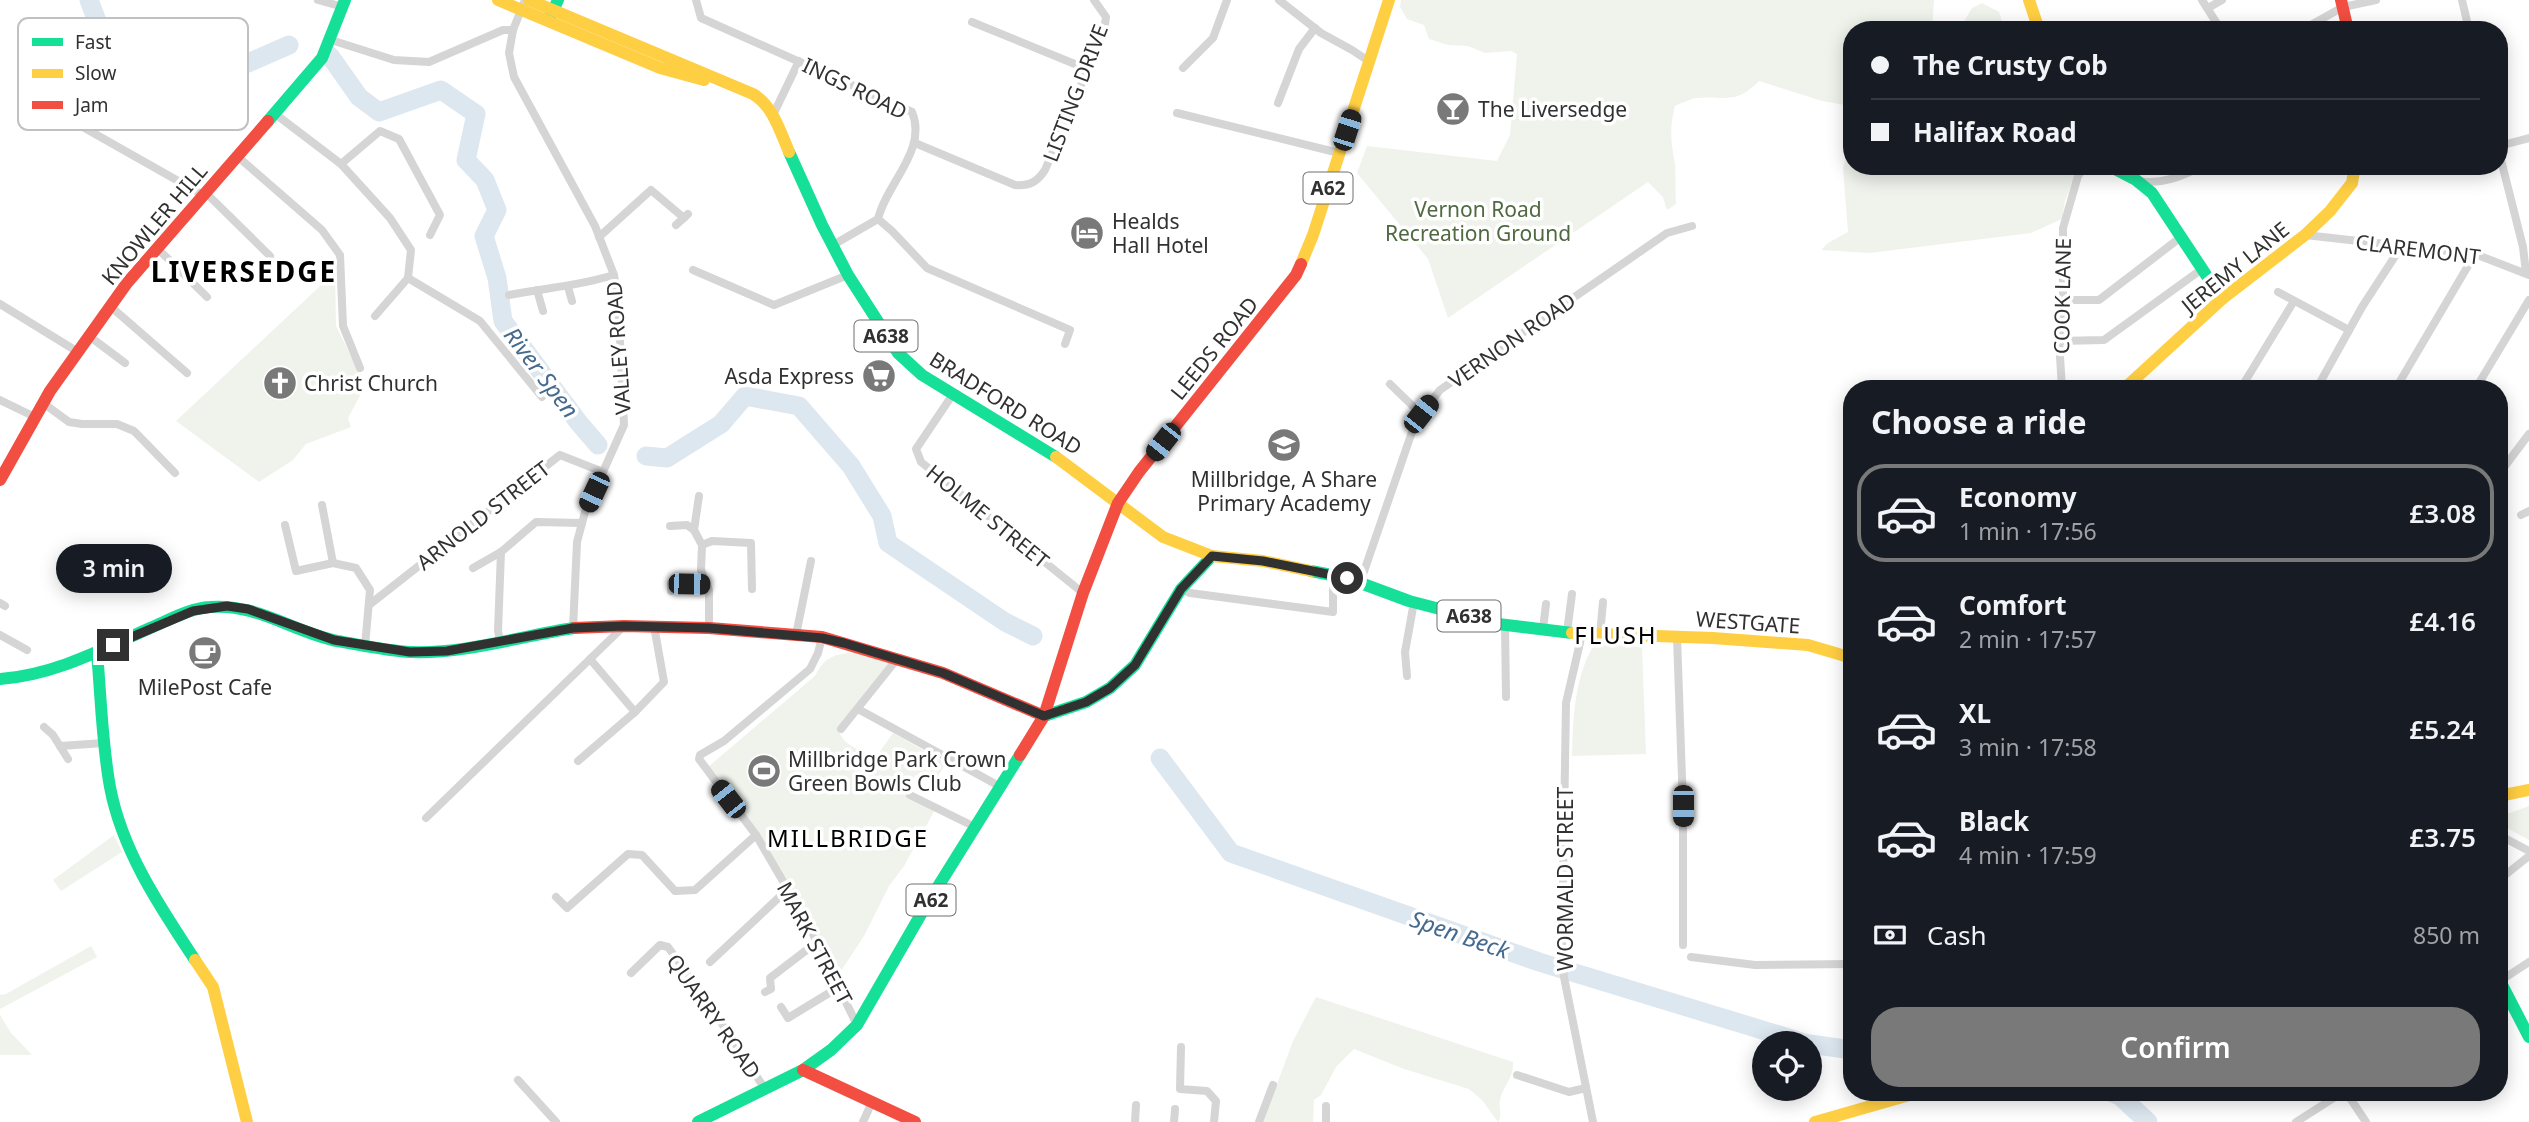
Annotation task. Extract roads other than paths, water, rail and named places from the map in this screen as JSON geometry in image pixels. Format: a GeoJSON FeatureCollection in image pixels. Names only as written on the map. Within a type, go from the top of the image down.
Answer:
{"type":"FeatureCollection","features":[{"type":"Feature","properties":{"kind":"main road","name":"BRADFORD ROAD"},"geometry":{"type":"LineString","coordinates":[[498,0],[556,5],[763,100],[773,115],[848,275],[898,354],[922,375],[1068,464],[1163,537],[1212,556]]}},
{"type":"Feature","properties":{"kind":"main road"},"geometry":{"type":"LineString","coordinates":[[2029,0],[2036,21]]}},
{"type":"Feature","properties":{"kind":"main road","name":"KNOWLER HILL"},"geometry":{"type":"LineString","coordinates":[[0,480],[43,403],[110,306],[322,58],[344,3]]}},
{"type":"Feature","properties":{"kind":"main road","name":"BRADFORD ROAD"},"geometry":{"type":"LineString","coordinates":[[525,4],[547,22],[660,68],[744,91]]}},
{"type":"Feature","properties":{"kind":"main road","name":"LEEDS ROAD"},"geometry":{"type":"LineString","coordinates":[[1044,716],[1083,593],[1118,503],[1139,472],[1296,275],[1313,235],[1388,4]]}},
{"type":"Feature","properties":{"kind":"main road"},"geometry":{"type":"LineString","coordinates":[[547,22],[556,5]]}},
{"type":"Feature","properties":{"kind":"main road"},"geometry":{"type":"LineString","coordinates":[[2126,175],[2152,193],[2222,299]]}},
{"type":"Feature","properties":{"kind":"main road","name":"JEREMY LANE"},"geometry":{"type":"LineString","coordinates":[[2134,380],[2222,299],[2305,234],[2344,196],[2353,175]]}},
{"type":"Feature","properties":{"kind":"main road"},"geometry":{"type":"LineString","coordinates":[[0,679],[26,677],[54,670],[179,616],[206,607],[227,606],[248,609],[334,640],[410,652],[447,651],[573,628],[624,626],[709,628],[822,638],[943,673],[1044,716],[1086,702],[1115,684],[1135,665],[1181,589],[1212,556]]}},
{"type":"Feature","properties":{"kind":"main road","name":"A638"},"geometry":{"type":"LineString","coordinates":[[1212,556],[1263,561],[1333,575],[1414,602],[1505,625],[1600,635]]}},
{"type":"Feature","properties":{"kind":"main road","name":"WESTGATE"},"geometry":{"type":"LineString","coordinates":[[1600,635],[1808,645],[1843,655]]}},
{"type":"Feature","properties":{"kind":"main road"},"geometry":{"type":"LineString","coordinates":[[97,653],[110,788],[125,835],[148,888],[213,987],[247,1122]]}},
{"type":"Feature","properties":{"kind":"main road","name":"A62"},"geometry":{"type":"LineString","coordinates":[[698,1122],[803,1070],[831,1050],[858,1025],[1044,716]]}},
{"type":"Feature","properties":{"kind":"main road"},"geometry":{"type":"LineString","coordinates":[[2508,794],[2529,790]]}},
{"type":"Feature","properties":{"kind":"main road"},"geometry":{"type":"LineString","coordinates":[[2508,1000],[2529,1037]]}},
{"type":"Feature","properties":{"kind":"main road"},"geometry":{"type":"LineString","coordinates":[[803,1070],[915,1122]]}},
{"type":"Feature","properties":{"kind":"main road"},"geometry":{"type":"LineString","coordinates":[[1815,1122],[1888,1101]]}},
{"type":"Feature","properties":{"kind":"street"},"geometry":{"type":"LineString","coordinates":[[318,0],[344,3]]}},
{"type":"Feature","properties":{"kind":"street","name":"INGS ROAD"},"geometry":{"type":"LineString","coordinates":[[696,0],[701,18],[912,112],[916,121],[915,143],[881,206],[878,219]]}},
{"type":"Feature","properties":{"kind":"street","name":"LISTING DRIVE"},"geometry":{"type":"LineString","coordinates":[[915,143],[1015,185],[1027,186],[1038,180],[1045,170],[1104,31],[1106,18],[1094,0]]}},
{"type":"Feature","properties":{"kind":"street"},"geometry":{"type":"LineString","coordinates":[[1183,68],[1213,38],[1227,0]]}},
{"type":"Feature","properties":{"kind":"street"},"geometry":{"type":"LineString","coordinates":[[1279,0],[1315,28],[1370,62]]}},
{"type":"Feature","properties":{"kind":"street"},"geometry":{"type":"LineString","coordinates":[[2202,0],[2216,21]]}},
{"type":"Feature","properties":{"kind":"street"},"geometry":{"type":"LineString","coordinates":[[2208,8],[2222,0]]}},
{"type":"Feature","properties":{"kind":"street"},"geometry":{"type":"LineString","coordinates":[[2316,21],[2342,4],[2376,0]]}},
{"type":"Feature","properties":{"kind":"street"},"geometry":{"type":"LineString","coordinates":[[2462,0],[2467,21]]}},
{"type":"Feature","properties":{"kind":"street","name":"VALLEY ROAD"},"geometry":{"type":"LineString","coordinates":[[525,4],[513,30],[509,53],[514,76],[600,237],[614,275],[618,300],[624,425],[582,523],[577,542],[573,628]]}},
{"type":"Feature","properties":{"kind":"street"},"geometry":{"type":"LineString","coordinates":[[972,22],[1087,69]]}},
{"type":"Feature","properties":{"kind":"street"},"geometry":{"type":"LineString","coordinates":[[1278,103],[1299,49],[1315,28]]}},
{"type":"Feature","properties":{"kind":"street"},"geometry":{"type":"LineString","coordinates":[[331,40],[394,60],[429,62],[503,30],[513,30]]}},
{"type":"Feature","properties":{"kind":"street"},"geometry":{"type":"LineString","coordinates":[[773,115],[799,61]]}},
{"type":"Feature","properties":{"kind":"street"},"geometry":{"type":"LineString","coordinates":[[274,113],[341,163],[390,218],[411,250],[408,278],[375,316]]}},
{"type":"Feature","properties":{"kind":"street"},"geometry":{"type":"LineString","coordinates":[[1177,113],[1339,153]]}},
{"type":"Feature","properties":{"kind":"street"},"geometry":{"type":"LineString","coordinates":[[88,130],[204,194],[270,256]]}},
{"type":"Feature","properties":{"kind":"street"},"geometry":{"type":"LineString","coordinates":[[341,163],[380,131],[399,139],[440,215],[430,235]]}},
{"type":"Feature","properties":{"kind":"street"},"geometry":{"type":"LineString","coordinates":[[2508,144],[2529,138]]}},
{"type":"Feature","properties":{"kind":"street"},"geometry":{"type":"LineString","coordinates":[[237,156],[322,230],[340,255],[343,326],[360,368]]}},
{"type":"Feature","properties":{"kind":"street","name":"COOK LANE"},"geometry":{"type":"LineString","coordinates":[[2061,380],[2059,341],[2063,300],[2063,228],[2079,175]]}},
{"type":"Feature","properties":{"kind":"street"},"geometry":{"type":"LineString","coordinates":[[2136,180],[2155,184],[2184,175]]}},
{"type":"Feature","properties":{"kind":"street"},"geometry":{"type":"LineString","coordinates":[[2505,175],[2528,274]]}},
{"type":"Feature","properties":{"kind":"street"},"geometry":{"type":"LineString","coordinates":[[600,237],[651,190],[686,216],[676,225]]}},
{"type":"Feature","properties":{"kind":"street"},"geometry":{"type":"LineString","coordinates":[[833,245],[878,219],[928,268],[1070,330],[1066,344]]}},
{"type":"Feature","properties":{"kind":"street","name":"VERNON ROAD"},"geometry":{"type":"LineString","coordinates":[[1360,583],[1413,429],[1421,414],[1443,388],[1667,233],[1692,226]]}},
{"type":"Feature","properties":{"kind":"street","name":"CLAREMONT"},"geometry":{"type":"LineString","coordinates":[[2305,234],[2475,254],[2528,274]]}},
{"type":"Feature","properties":{"kind":"street"},"geometry":{"type":"LineString","coordinates":[[2063,300],[2099,300],[2181,237]]}},
{"type":"Feature","properties":{"kind":"street"},"geometry":{"type":"LineString","coordinates":[[2321,380],[2362,307],[2401,247]]}},
{"type":"Feature","properties":{"kind":"street"},"geometry":{"type":"LineString","coordinates":[[157,248],[206,297]]}},
{"type":"Feature","properties":{"kind":"street"},"geometry":{"type":"LineString","coordinates":[[2400,380],[2475,254]]}},
{"type":"Feature","properties":{"kind":"street"},"geometry":{"type":"LineString","coordinates":[[2059,341],[2104,340],[2202,269]]}},
{"type":"Feature","properties":{"kind":"street"},"geometry":{"type":"LineString","coordinates":[[693,270],[774,305],[848,275]]}},
{"type":"Feature","properties":{"kind":"street"},"geometry":{"type":"LineString","coordinates":[[509,295],[568,287],[614,275]]}},
{"type":"Feature","properties":{"kind":"street"},"geometry":{"type":"LineString","coordinates":[[408,278],[481,321],[542,397]]}},
{"type":"Feature","properties":{"kind":"street"},"geometry":{"type":"LineString","coordinates":[[568,287],[572,301]]}},
{"type":"Feature","properties":{"kind":"street"},"geometry":{"type":"LineString","coordinates":[[537,290],[543,311]]}},
{"type":"Feature","properties":{"kind":"street"},"geometry":{"type":"LineString","coordinates":[[2278,292],[2349,330]]}},
{"type":"Feature","properties":{"kind":"street"},"geometry":{"type":"LineString","coordinates":[[2246,380],[2294,300]]}},
{"type":"Feature","properties":{"kind":"street"},"geometry":{"type":"LineString","coordinates":[[2481,380],[2529,300]]}},
{"type":"Feature","properties":{"kind":"street"},"geometry":{"type":"LineString","coordinates":[[0,304],[78,352]]}},
{"type":"Feature","properties":{"kind":"street"},"geometry":{"type":"LineString","coordinates":[[110,306],[187,373]]}},
{"type":"Feature","properties":{"kind":"street"},"geometry":{"type":"LineString","coordinates":[[89,336],[125,363]]}},
{"type":"Feature","properties":{"kind":"street"},"geometry":{"type":"LineString","coordinates":[[1390,384],[1421,414]]}},
{"type":"Feature","properties":{"kind":"street","name":"HOLME STREET"},"geometry":{"type":"LineString","coordinates":[[953,394],[916,449],[921,462],[1083,593]]}},
{"type":"Feature","properties":{"kind":"street"},"geometry":{"type":"LineString","coordinates":[[0,400],[35,417]]}},
{"type":"Feature","properties":{"kind":"street"},"geometry":{"type":"LineString","coordinates":[[43,403],[68,422],[117,424],[134,431],[175,473]]}},
{"type":"Feature","properties":{"kind":"street"},"geometry":{"type":"LineString","coordinates":[[2508,462],[2529,434]]}},
{"type":"Feature","properties":{"kind":"street","name":"ARNOLD STREET"},"geometry":{"type":"LineString","coordinates":[[369,605],[560,455],[603,472]]}},
{"type":"Feature","properties":{"kind":"street"},"geometry":{"type":"LineString","coordinates":[[694,530],[699,496]]}},
{"type":"Feature","properties":{"kind":"street"},"geometry":{"type":"LineString","coordinates":[[321,505],[333,563]]}},
{"type":"Feature","properties":{"kind":"street"},"geometry":{"type":"LineString","coordinates":[[473,568],[502,552],[536,522],[582,523]]}},
{"type":"Feature","properties":{"kind":"street"},"geometry":{"type":"LineString","coordinates":[[285,525],[296,571],[333,563],[356,568],[370,590],[365,646]]}},
{"type":"Feature","properties":{"kind":"street"},"geometry":{"type":"LineString","coordinates":[[670,526],[687,525],[694,530],[702,545],[701,570],[709,590],[709,628]]}},
{"type":"Feature","properties":{"kind":"street"},"geometry":{"type":"LineString","coordinates":[[702,545],[712,541],[754,540],[752,589]]}},
{"type":"Feature","properties":{"kind":"street"},"geometry":{"type":"LineString","coordinates":[[500,641],[498,631],[502,552]]}},
{"type":"Feature","properties":{"kind":"street"},"geometry":{"type":"LineString","coordinates":[[796,635],[811,561]]}},
{"type":"Feature","properties":{"kind":"street"},"geometry":{"type":"LineString","coordinates":[[1181,589],[1190,593],[1332,612],[1333,575]]}},
{"type":"Feature","properties":{"kind":"street"},"geometry":{"type":"LineString","coordinates":[[671,591],[671,583],[707,584]]}},
{"type":"Feature","properties":{"kind":"street"},"geometry":{"type":"LineString","coordinates":[[1567,632],[1572,594]]}},
{"type":"Feature","properties":{"kind":"street"},"geometry":{"type":"LineString","coordinates":[[1407,676],[1405,652],[1414,602]]}},
{"type":"Feature","properties":{"kind":"street"},"geometry":{"type":"LineString","coordinates":[[1600,635],[1603,602]]}},
{"type":"Feature","properties":{"kind":"street"},"geometry":{"type":"LineString","coordinates":[[1543,629],[1546,604]]}},
{"type":"Feature","properties":{"kind":"street"},"geometry":{"type":"LineString","coordinates":[[1505,625],[1506,696]]}},
{"type":"Feature","properties":{"kind":"street"},"geometry":{"type":"LineString","coordinates":[[426,818],[624,626]]}},
{"type":"Feature","properties":{"kind":"street"},"geometry":{"type":"LineString","coordinates":[[578,761],[635,712],[664,682],[654,626]]}},
{"type":"Feature","properties":{"kind":"street","name":"WORMALD STREET"},"geometry":{"type":"LineString","coordinates":[[1581,634],[1566,703],[1562,948],[1564,977],[1593,1122]]}},
{"type":"Feature","properties":{"kind":"street"},"geometry":{"type":"LineString","coordinates":[[0,635],[27,650]]}},
{"type":"Feature","properties":{"kind":"street"},"geometry":{"type":"LineString","coordinates":[[1677,637],[1683,806],[1683,945]]}},
{"type":"Feature","properties":{"kind":"street","name":"MARK STREET"},"geometry":{"type":"LineString","coordinates":[[822,638],[810,668],[724,741],[700,755],[699,759],[756,835],[817,942],[858,1025]]}},
{"type":"Feature","properties":{"kind":"street"},"geometry":{"type":"LineString","coordinates":[[590,659],[635,712]]}},
{"type":"Feature","properties":{"kind":"street"},"geometry":{"type":"LineString","coordinates":[[841,729],[897,659]]}},
{"type":"Feature","properties":{"kind":"street"},"geometry":{"type":"LineString","coordinates":[[858,709],[1001,787]]}},
{"type":"Feature","properties":{"kind":"street"},"geometry":{"type":"LineString","coordinates":[[44,727],[53,735],[68,759]]}},
{"type":"Feature","properties":{"kind":"street"},"geometry":{"type":"LineString","coordinates":[[60,746],[104,743]]}},
{"type":"Feature","properties":{"kind":"street"},"geometry":{"type":"LineString","coordinates":[[910,795],[975,827]]}},
{"type":"Feature","properties":{"kind":"street"},"geometry":{"type":"LineString","coordinates":[[556,897],[567,908],[628,854],[642,855],[675,891],[695,890],[756,835]]}},
{"type":"Feature","properties":{"kind":"street"},"geometry":{"type":"LineString","coordinates":[[2508,840],[2529,853],[2508,872]]}},
{"type":"Feature","properties":{"kind":"street"},"geometry":{"type":"LineString","coordinates":[[710,962],[788,889]]}},
{"type":"Feature","properties":{"kind":"street"},"geometry":{"type":"LineString","coordinates":[[765,992],[771,989],[770,978],[817,942]]}},
{"type":"Feature","properties":{"kind":"street","name":"QUARRY ROAD"},"geometry":{"type":"LineString","coordinates":[[631,973],[660,945],[668,947],[765,1089]]}},
{"type":"Feature","properties":{"kind":"street"},"geometry":{"type":"LineString","coordinates":[[1691,957],[1755,965],[1843,964]]}},
{"type":"Feature","properties":{"kind":"street"},"geometry":{"type":"LineString","coordinates":[[2508,981],[2529,962]]}},
{"type":"Feature","properties":{"kind":"street"},"geometry":{"type":"LineString","coordinates":[[781,1007],[788,1018],[839,987]]}},
{"type":"Feature","properties":{"kind":"street"},"geometry":{"type":"LineString","coordinates":[[1181,1047],[1180,1089],[1207,1091],[1216,1101],[1214,1122]]}},
{"type":"Feature","properties":{"kind":"street"},"geometry":{"type":"LineString","coordinates":[[1517,1075],[1569,1092],[1586,1088]]}},
{"type":"Feature","properties":{"kind":"street"},"geometry":{"type":"LineString","coordinates":[[518,1080],[555,1122]]}},
{"type":"Feature","properties":{"kind":"street"},"geometry":{"type":"LineString","coordinates":[[1259,1122],[1273,1085]]}},
{"type":"Feature","properties":{"kind":"street"},"geometry":{"type":"LineString","coordinates":[[2296,1122],[2330,1101]]}},
{"type":"Feature","properties":{"kind":"street"},"geometry":{"type":"LineString","coordinates":[[2351,1101],[2366,1122]]}},
{"type":"Feature","properties":{"kind":"street"},"geometry":{"type":"LineString","coordinates":[[863,1122],[872,1102]]}},
{"type":"Feature","properties":{"kind":"street"},"geometry":{"type":"LineString","coordinates":[[1135,1122],[1136,1105]]}},
{"type":"Feature","properties":{"kind":"street"},"geometry":{"type":"LineString","coordinates":[[1326,1106],[1326,1122]]}},
{"type":"Feature","properties":{"kind":"street"},"geometry":{"type":"LineString","coordinates":[[1174,1122],[1175,1110]]}},
{"type":"Feature","properties":{"kind":"waterway","name":"River Spen"},"geometry":{"type":"LineString","coordinates":[[89,0],[96,18]]}},
{"type":"Feature","properties":{"kind":"waterway","name":"River Spen"},"geometry":{"type":"LineString","coordinates":[[248,63],[289,45]]}},
{"type":"Feature","properties":{"kind":"waterway","name":"River Spen"},"geometry":{"type":"LineString","coordinates":[[330,56],[359,97],[379,112],[441,90],[476,114],[466,160],[485,180],[497,210],[484,236],[497,278],[503,321],[598,445]]}},
{"type":"Feature","properties":{"kind":"waterway","name":"River Spen"},"geometry":{"type":"LineString","coordinates":[[646,456],[667,458],[721,424],[745,396],[799,406],[851,466],[882,516],[888,543],[1005,622],[1033,636]]}},
{"type":"Feature","properties":{"kind":"waterway","name":"Spen Beck"},"geometry":{"type":"LineString","coordinates":[[1160,758],[1231,853],[1539,962],[1766,1031]]}},
{"type":"Feature","properties":{"kind":"waterway","name":"Spen Beck"},"geometry":{"type":"LineString","coordinates":[[1822,1046],[1843,1049]]}},
{"type":"Feature","properties":{"kind":"waterway","name":"Spen Beck"},"geometry":{"type":"LineString","coordinates":[[2125,1101],[2148,1122]]}},
{"type":"Feature","properties":{"kind":"place","name":"The Liversedge"},"geometry":{"type":"Point","coordinates":[1453,109]}},
{"type":"Feature","properties":{"kind":"place","name":"Healds Hall Hotel"},"geometry":{"type":"Point","coordinates":[1087,233]}},
{"type":"Feature","properties":{"kind":"place","name":"Asda Express"},"geometry":{"type":"Point","coordinates":[879,376]}},
{"type":"Feature","properties":{"kind":"place","name":"Christ Church"},"geometry":{"type":"Point","coordinates":[280,383]}},
{"type":"Feature","properties":{"kind":"place","name":"Millbridge, A Share Primary Academy"},"geometry":{"type":"Point","coordinates":[1284,445]}},
{"type":"Feature","properties":{"kind":"place","name":"MilePost Cafe"},"geometry":{"type":"Point","coordinates":[205,653]}},
{"type":"Feature","properties":{"kind":"place","name":"Millbridge Park Crown Green Bowls Club"},"geometry":{"type":"Point","coordinates":[764,771]}},
{"type":"Feature","properties":{"kind":"district","name":"LIVERSEDGE"},"geometry":{"type":"Point","coordinates":[244,271]}},
{"type":"Feature","properties":{"kind":"district","name":"FLUSH"},"geometry":{"type":"Point","coordinates":[1616,634]}},
{"type":"Feature","properties":{"kind":"district","name":"MILLBRIDGE"},"geometry":{"type":"Point","coordinates":[848,837]}},
{"type":"Feature","properties":{"kind":"park label","name":"Vernon Road Recreation Ground"},"geometry":{"type":"Point","coordinates":[1478,221]}}]}
